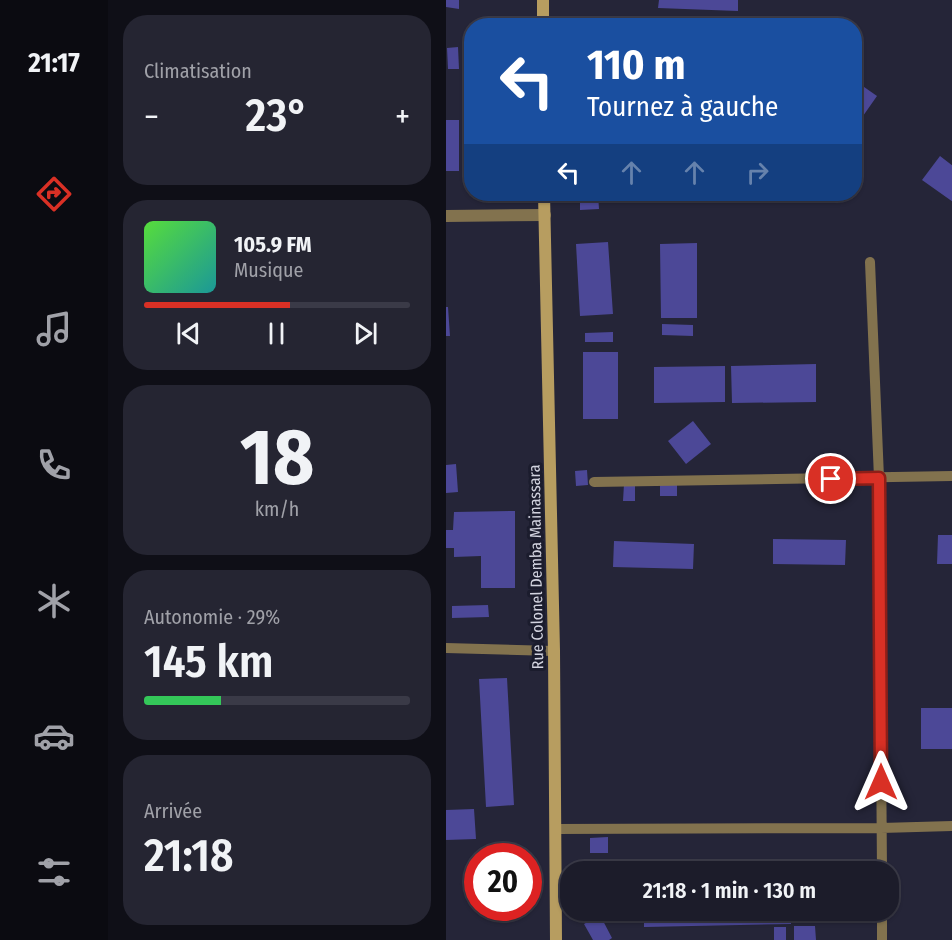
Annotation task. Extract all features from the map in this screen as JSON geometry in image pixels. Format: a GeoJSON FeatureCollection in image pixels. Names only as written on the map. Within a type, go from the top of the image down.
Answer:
{"type":"FeatureCollection","features":[{"type":"Feature","properties":{"kind":"street"},"geometry":{"type":"LineString","coordinates":[[543,0],[543,18]]}},
{"type":"Feature","properties":{"kind":"street","name":"Rue Colonel Demba Mainassara"},"geometry":{"type":"LineString","coordinates":[[544,201],[554,651],[556,940]]}},
{"type":"Feature","properties":{"kind":"street"},"geometry":{"type":"LineString","coordinates":[[446,216],[545,215]]}},
{"type":"Feature","properties":{"kind":"lane"},"geometry":{"type":"LineString","coordinates":[[870,262],[879,478],[882,861]]}},
{"type":"Feature","properties":{"kind":"lane"},"geometry":{"type":"LineString","coordinates":[[594,482],[953,476]]}},
{"type":"Feature","properties":{"kind":"lane"},"geometry":{"type":"LineString","coordinates":[[446,648],[554,651]]}},
{"type":"Feature","properties":{"kind":"lane"},"geometry":{"type":"LineString","coordinates":[[555,829],[953,826]]}},
{"type":"Feature","properties":{"kind":"lane"},"geometry":{"type":"LineString","coordinates":[[882,921],[882,940]]}},
{"type":"Feature","properties":{"kind":"building"},"geometry":{"type":"Polygon","coordinates":[[[446,0],[459,0],[459,9],[446,7],[446,0]]]}},
{"type":"Feature","properties":{"kind":"building"},"geometry":{"type":"Polygon","coordinates":[[[659,0],[738,0],[738,11],[658,8],[659,0]]]}},
{"type":"Feature","properties":{"kind":"building"},"geometry":{"type":"Polygon","coordinates":[[[458,47],[459,69],[448,69],[447,48],[458,47]]]}},
{"type":"Feature","properties":{"kind":"building"},"geometry":{"type":"Polygon","coordinates":[[[862,86],[877,96],[862,115],[862,86]]]}},
{"type":"Feature","properties":{"kind":"building"},"geometry":{"type":"Polygon","coordinates":[[[446,120],[459,120],[459,171],[446,171],[446,120]]]}},
{"type":"Feature","properties":{"kind":"building"},"geometry":{"type":"Polygon","coordinates":[[[940,156],[953,166],[953,202],[922,180],[940,156]]]}},
{"type":"Feature","properties":{"kind":"building"},"geometry":{"type":"Polygon","coordinates":[[[580,201],[598,201],[599,209],[580,210],[580,201]]]}},
{"type":"Feature","properties":{"kind":"building"},"geometry":{"type":"Polygon","coordinates":[[[608,242],[613,314],[580,316],[576,244],[608,242]]]}},
{"type":"Feature","properties":{"kind":"building"},"geometry":{"type":"Polygon","coordinates":[[[697,243],[697,318],[661,318],[660,244],[697,243]]]}},
{"type":"Feature","properties":{"kind":"building"},"geometry":{"type":"Polygon","coordinates":[[[446,307],[448,307],[450,336],[446,336],[446,307]]]}},
{"type":"Feature","properties":{"kind":"building"},"geometry":{"type":"Polygon","coordinates":[[[662,324],[693,325],[693,336],[662,335],[662,324]]]}},
{"type":"Feature","properties":{"kind":"building"},"geometry":{"type":"Polygon","coordinates":[[[613,332],[613,342],[585,342],[585,333],[613,332]]]}},
{"type":"Feature","properties":{"kind":"building"},"geometry":{"type":"Polygon","coordinates":[[[583,352],[618,352],[618,419],[583,419],[583,352]]]}},
{"type":"Feature","properties":{"kind":"building"},"geometry":{"type":"Polygon","coordinates":[[[816,364],[816,402],[732,403],[731,366],[816,364]]]}},
{"type":"Feature","properties":{"kind":"building"},"geometry":{"type":"Polygon","coordinates":[[[725,366],[725,402],[654,403],[654,367],[725,366]]]}},
{"type":"Feature","properties":{"kind":"building"},"geometry":{"type":"Polygon","coordinates":[[[693,421],[711,444],[686,464],[668,441],[693,421]]]}},
{"type":"Feature","properties":{"kind":"building"},"geometry":{"type":"Polygon","coordinates":[[[456,464],[458,492],[446,493],[446,465],[456,464]]]}},
{"type":"Feature","properties":{"kind":"building"},"geometry":{"type":"Polygon","coordinates":[[[587,470],[588,485],[576,486],[575,471],[587,470]]]}},
{"type":"Feature","properties":{"kind":"building"},"geometry":{"type":"Polygon","coordinates":[[[624,484],[635,484],[635,501],[623,501],[624,484]]]}},
{"type":"Feature","properties":{"kind":"building"},"geometry":{"type":"Polygon","coordinates":[[[660,484],[677,484],[677,496],[660,496],[660,484]]]}},
{"type":"Feature","properties":{"kind":"building"},"geometry":{"type":"Polygon","coordinates":[[[515,511],[515,588],[481,588],[481,556],[454,557],[454,548],[446,548],[446,530],[453,530],[454,512],[515,511]]]}},
{"type":"Feature","properties":{"kind":"building"},"geometry":{"type":"Polygon","coordinates":[[[938,535],[953,535],[953,564],[937,564],[938,535]]]}},
{"type":"Feature","properties":{"kind":"building"},"geometry":{"type":"Polygon","coordinates":[[[773,539],[846,540],[845,565],[773,564],[773,539]]]}},
{"type":"Feature","properties":{"kind":"building"},"geometry":{"type":"Polygon","coordinates":[[[614,541],[694,544],[693,569],[613,567],[614,541]]]}},
{"type":"Feature","properties":{"kind":"building"},"geometry":{"type":"Polygon","coordinates":[[[488,605],[489,617],[452,618],[452,606],[488,605]]]}},
{"type":"Feature","properties":{"kind":"building"},"geometry":{"type":"Polygon","coordinates":[[[507,678],[514,805],[486,807],[479,679],[507,678]]]}},
{"type":"Feature","properties":{"kind":"building"},"geometry":{"type":"Polygon","coordinates":[[[921,708],[953,708],[953,749],[921,749],[921,708]]]}},
{"type":"Feature","properties":{"kind":"building"},"geometry":{"type":"Polygon","coordinates":[[[474,809],[476,839],[446,840],[446,810],[474,809]]]}},
{"type":"Feature","properties":{"kind":"building"},"geometry":{"type":"Polygon","coordinates":[[[608,837],[608,853],[590,853],[590,838],[608,837]]]}},
{"type":"Feature","properties":{"kind":"building"},"geometry":{"type":"Polygon","coordinates":[[[589,921],[603,921],[612,938],[593,940],[584,924],[589,921]]]}},
{"type":"Feature","properties":{"kind":"building"},"geometry":{"type":"Polygon","coordinates":[[[644,921],[791,921],[791,924],[644,927],[644,921]]]}},
{"type":"Feature","properties":{"kind":"building"},"geometry":{"type":"Polygon","coordinates":[[[794,926],[815,926],[816,940],[794,940],[794,926]]]}},
{"type":"Feature","properties":{"kind":"building"},"geometry":{"type":"Polygon","coordinates":[[[774,927],[786,927],[786,940],[774,940],[774,927]]]}},
{"type":"Feature","properties":{"kind":"route"},"geometry":{"type":"LineString","coordinates":[[831,479],[879,478],[881,782]]}}]}
